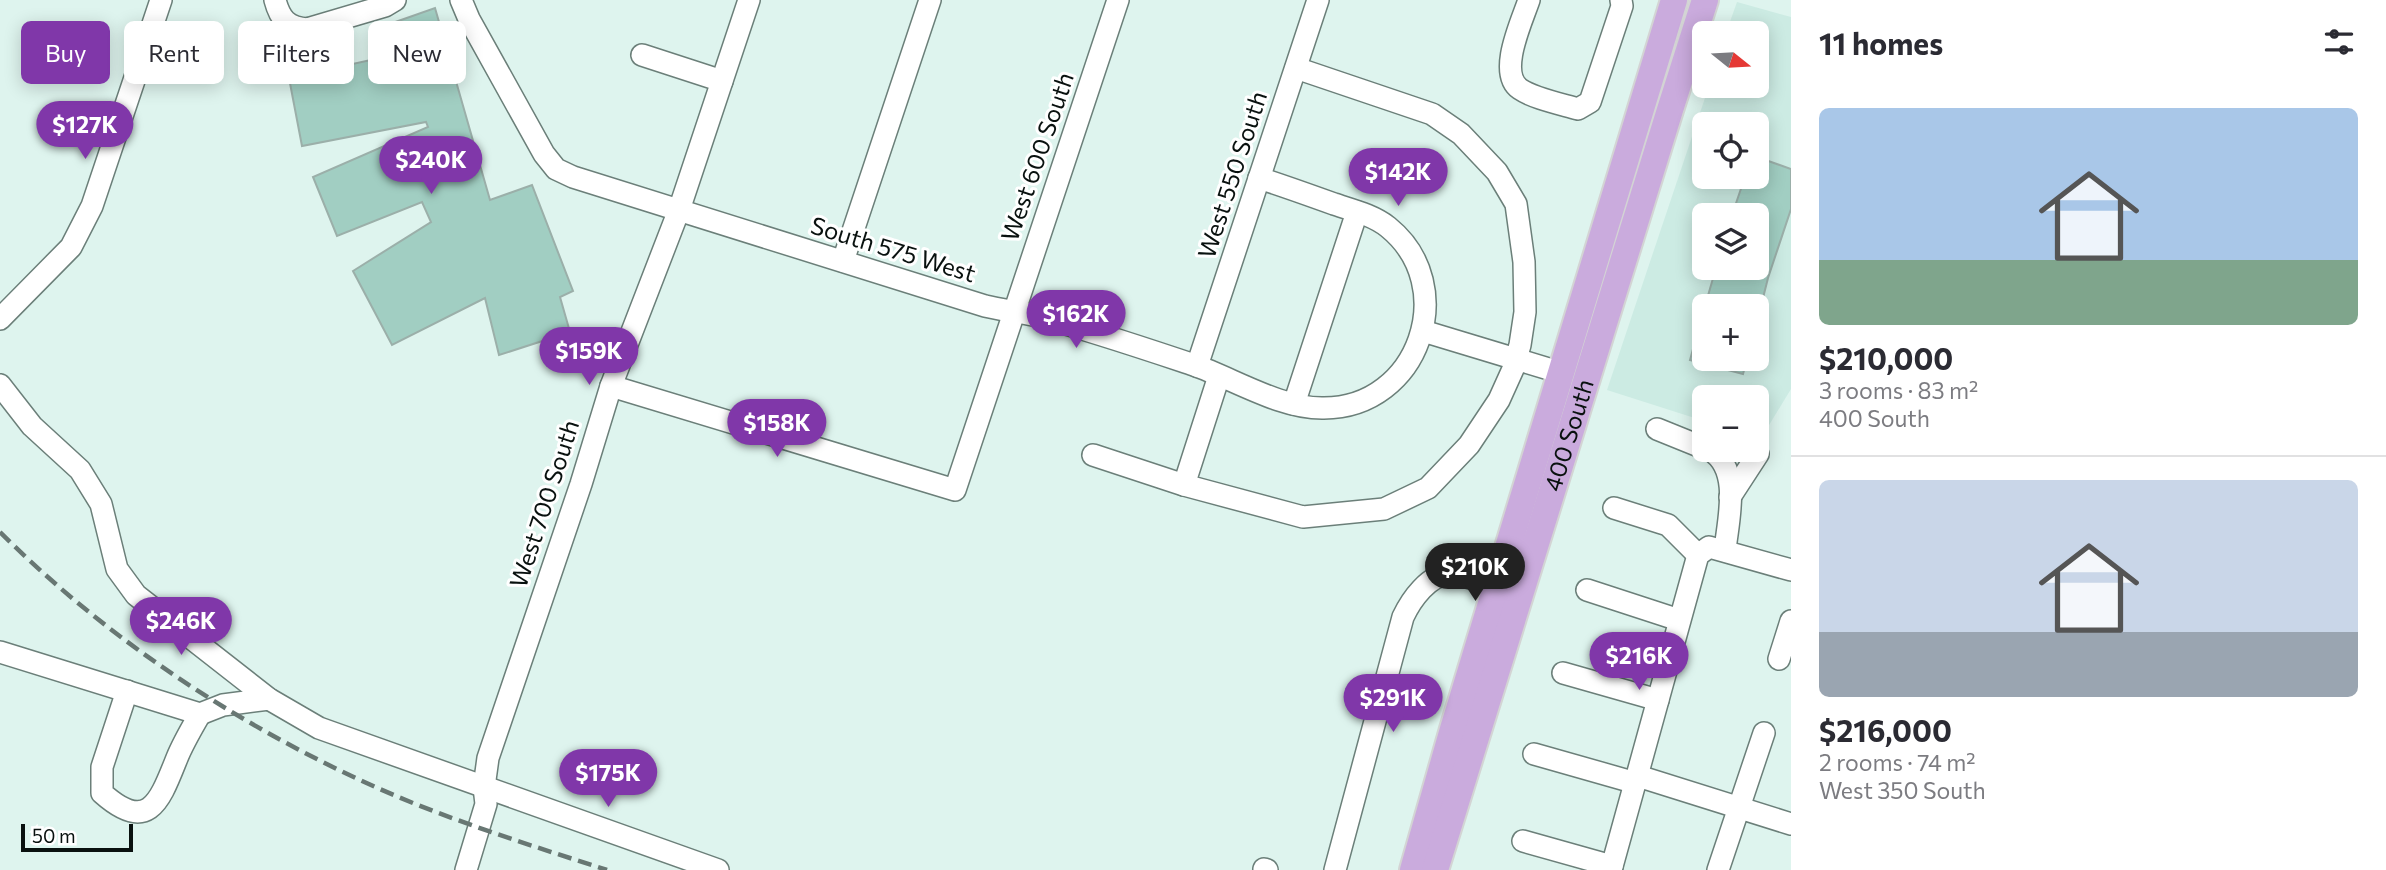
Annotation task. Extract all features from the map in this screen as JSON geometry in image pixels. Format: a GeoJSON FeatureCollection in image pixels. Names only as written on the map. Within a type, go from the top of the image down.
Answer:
{"type":"FeatureCollection","features":[{"type":"Feature","properties":{"kind":"main road","name":"400 South"},"geometry":{"type":"LineString","coordinates":[[1435,870],[1509,590],[1562,373],[1674,0]]}},
{"type":"Feature","properties":{"kind":"main road","name":"400 South"},"geometry":{"type":"LineString","coordinates":[[1413,870],[1453,729],[1509,590],[1706,0]]}},
{"type":"Feature","properties":{"kind":"street"},"geometry":{"type":"LineString","coordinates":[[0,319],[71,247],[92,206],[161,0]]}},
{"type":"Feature","properties":{"kind":"street"},"geometry":{"type":"LineString","coordinates":[[275,0],[278,13],[287,22],[294,28],[307,29],[385,6],[395,0]]}},
{"type":"Feature","properties":{"kind":"street","name":"South 575 West"},"geometry":{"type":"LineString","coordinates":[[461,0],[468,19],[544,153],[556,169],[591,184],[985,306],[1035,316],[1197,366],[1294,404],[1331,408],[1379,392],[1406,364],[1423,331]]}},
{"type":"Feature","properties":{"kind":"street","name":"West 700 South"},"geometry":{"type":"LineString","coordinates":[[466,870],[486,804],[484,787],[488,758],[611,386],[679,210],[749,0]]}},
{"type":"Feature","properties":{"kind":"street"},"geometry":{"type":"LineString","coordinates":[[843,261],[930,0]]}},
{"type":"Feature","properties":{"kind":"street","name":"West 600 South"},"geometry":{"type":"LineString","coordinates":[[611,386],[955,490],[1118,0]]}},
{"type":"Feature","properties":{"kind":"street","name":"West 550 South"},"geometry":{"type":"LineString","coordinates":[[1197,366],[1318,0]]}},
{"type":"Feature","properties":{"kind":"street"},"geometry":{"type":"LineString","coordinates":[[1529,0],[1509,62],[1514,83],[1521,90],[1578,109],[1590,103],[1622,6],[1621,0]]}},
{"type":"Feature","properties":{"kind":"street"},"geometry":{"type":"LineString","coordinates":[[642,55],[722,80]]}},
{"type":"Feature","properties":{"kind":"street"},"geometry":{"type":"LineString","coordinates":[[1093,455],[1184,485],[1303,517],[1384,509],[1428,488],[1469,445],[1499,400],[1516,358],[1525,312],[1524,262],[1516,204],[1497,172],[1461,134],[1432,114],[1296,68]]}},
{"type":"Feature","properties":{"kind":"street"},"geometry":{"type":"LineString","coordinates":[[1259,178],[1357,212],[1388,227],[1412,257],[1421,279],[1425,299],[1423,331],[1562,373]]}},
{"type":"Feature","properties":{"kind":"street"},"geometry":{"type":"LineString","coordinates":[[1294,404],[1357,212]]}},
{"type":"Feature","properties":{"kind":"street"},"geometry":{"type":"LineString","coordinates":[[1184,485],[1219,376]]}},
{"type":"Feature","properties":{"kind":"street"},"geometry":{"type":"LineString","coordinates":[[0,385],[32,426],[80,470],[101,504],[117,569],[136,594],[269,699],[319,728],[718,870]]}},
{"type":"Feature","properties":{"kind":"street"},"geometry":{"type":"LineString","coordinates":[[1657,429],[1692,442]]}},
{"type":"Feature","properties":{"kind":"street"},"geometry":{"type":"LineString","coordinates":[[1723,462],[1731,488],[1730,498]]}},
{"type":"Feature","properties":{"kind":"street"},"geometry":{"type":"LineString","coordinates":[[1523,841],[1611,868],[1679,620],[1711,551],[1730,498],[1753,462]]}},
{"type":"Feature","properties":{"kind":"street"},"geometry":{"type":"LineString","coordinates":[[1614,508],[1668,525],[1711,551],[1788,565]]}},
{"type":"Feature","properties":{"kind":"street"},"geometry":{"type":"LineString","coordinates":[[1335,870],[1403,617],[1411,600],[1426,584],[1448,574],[1509,590]]}},
{"type":"Feature","properties":{"kind":"street"},"geometry":{"type":"LineString","coordinates":[[1587,590],[1679,620]]}},
{"type":"Feature","properties":{"kind":"street"},"geometry":{"type":"LineString","coordinates":[[1779,659],[1791,621]]}},
{"type":"Feature","properties":{"kind":"street"},"geometry":{"type":"LineString","coordinates":[[0,652],[200,714],[223,705],[269,699]]}},
{"type":"Feature","properties":{"kind":"street"},"geometry":{"type":"LineString","coordinates":[[1563,673],[1658,699]]}},
{"type":"Feature","properties":{"kind":"street"},"geometry":{"type":"LineString","coordinates":[[127,691],[102,768],[102,793],[132,812],[149,810],[161,798],[178,754],[200,714]]}},
{"type":"Feature","properties":{"kind":"street"},"geometry":{"type":"LineString","coordinates":[[1718,870],[1764,733]]}},
{"type":"Feature","properties":{"kind":"street"},"geometry":{"type":"LineString","coordinates":[[1534,754],[1637,779],[1791,824]]}},
{"type":"Feature","properties":{"kind":"shaded area"},"geometry":{"type":"Polygon","coordinates":[[[1737,2],[1791,17],[1791,389],[1769,425],[1769,385],[1692,385],[1692,417],[1607,390],[1692,137],[1692,189],[1769,189],[1769,112],[1700,112],[1705,98],[1769,98],[1769,21],[1730,21],[1737,2]]]}},
{"type":"Feature","properties":{"kind":"building"},"geometry":{"type":"Polygon","coordinates":[[[435,8],[439,21],[398,21],[435,8]]]}},
{"type":"Feature","properties":{"kind":"building"},"geometry":{"type":"Polygon","coordinates":[[[368,61],[368,84],[457,84],[490,200],[532,185],[573,291],[560,297],[570,332],[499,355],[485,298],[392,345],[353,271],[431,222],[422,202],[337,236],[313,177],[428,127],[426,122],[302,146],[290,84],[354,84],[354,64],[368,61]]]}},
{"type":"Feature","properties":{"kind":"building"},"geometry":{"type":"Polygon","coordinates":[[[1769,161],[1791,169],[1791,209],[1769,275],[1769,203],[1736,203],[1741,189],[1769,189],[1769,161]]]}},
{"type":"Feature","properties":{"kind":"building"},"geometry":{"type":"Polygon","coordinates":[[[1713,280],[1768,280],[1764,294],[1708,294],[1713,280]]]}},
{"type":"Feature","properties":{"kind":"railway"},"geometry":{"type":"LineString","coordinates":[[0,532],[43,573],[136,648],[186,683],[289,744],[422,807],[607,870]]}}]}
